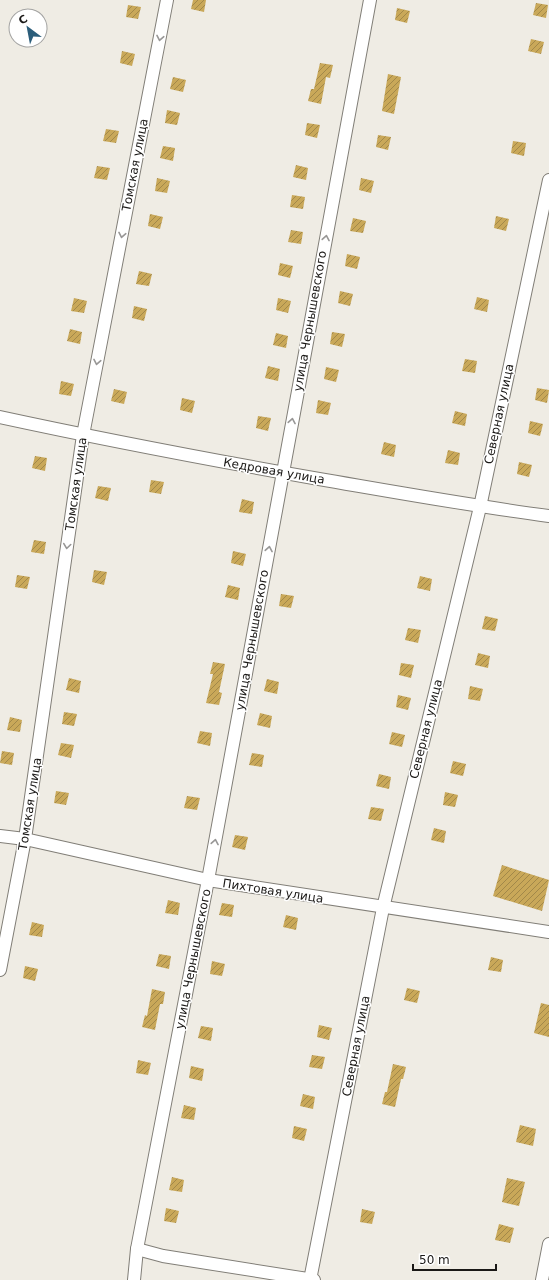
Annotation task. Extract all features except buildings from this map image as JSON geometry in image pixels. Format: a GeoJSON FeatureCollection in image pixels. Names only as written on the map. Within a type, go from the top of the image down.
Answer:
{"type":"FeatureCollection","features":[{"type":"Feature","properties":{"kind":"street","name":"Томская улица"},"geometry":{"type":"LineString","coordinates":[[0,970],[25,839],[83,435],[167,0]]}},
{"type":"Feature","properties":{"kind":"street","name":"улица Чернышевского"},"geometry":{"type":"LineString","coordinates":[[134,1280],[137,1249],[208,880],[370,0]]}},
{"type":"Feature","properties":{"kind":"street","name":"Северная улица"},"geometry":{"type":"LineString","coordinates":[[312,1280],[383,908],[480,507],[549,180]]}},
{"type":"Feature","properties":{"kind":"street","name":"Кедровая улица"},"geometry":{"type":"LineString","coordinates":[[0,417],[83,435],[283,472],[480,507],[549,516]]}},
{"type":"Feature","properties":{"kind":"street","name":"Пихтовая улица"},"geometry":{"type":"LineString","coordinates":[[0,836],[25,839],[208,880],[383,908],[549,932]]}},
{"type":"Feature","properties":{"kind":"street"},"geometry":{"type":"LineString","coordinates":[[542,1280],[549,1244]]}},
{"type":"Feature","properties":{"kind":"street"},"geometry":{"type":"LineString","coordinates":[[137,1249],[163,1256],[312,1280]]}}]}
